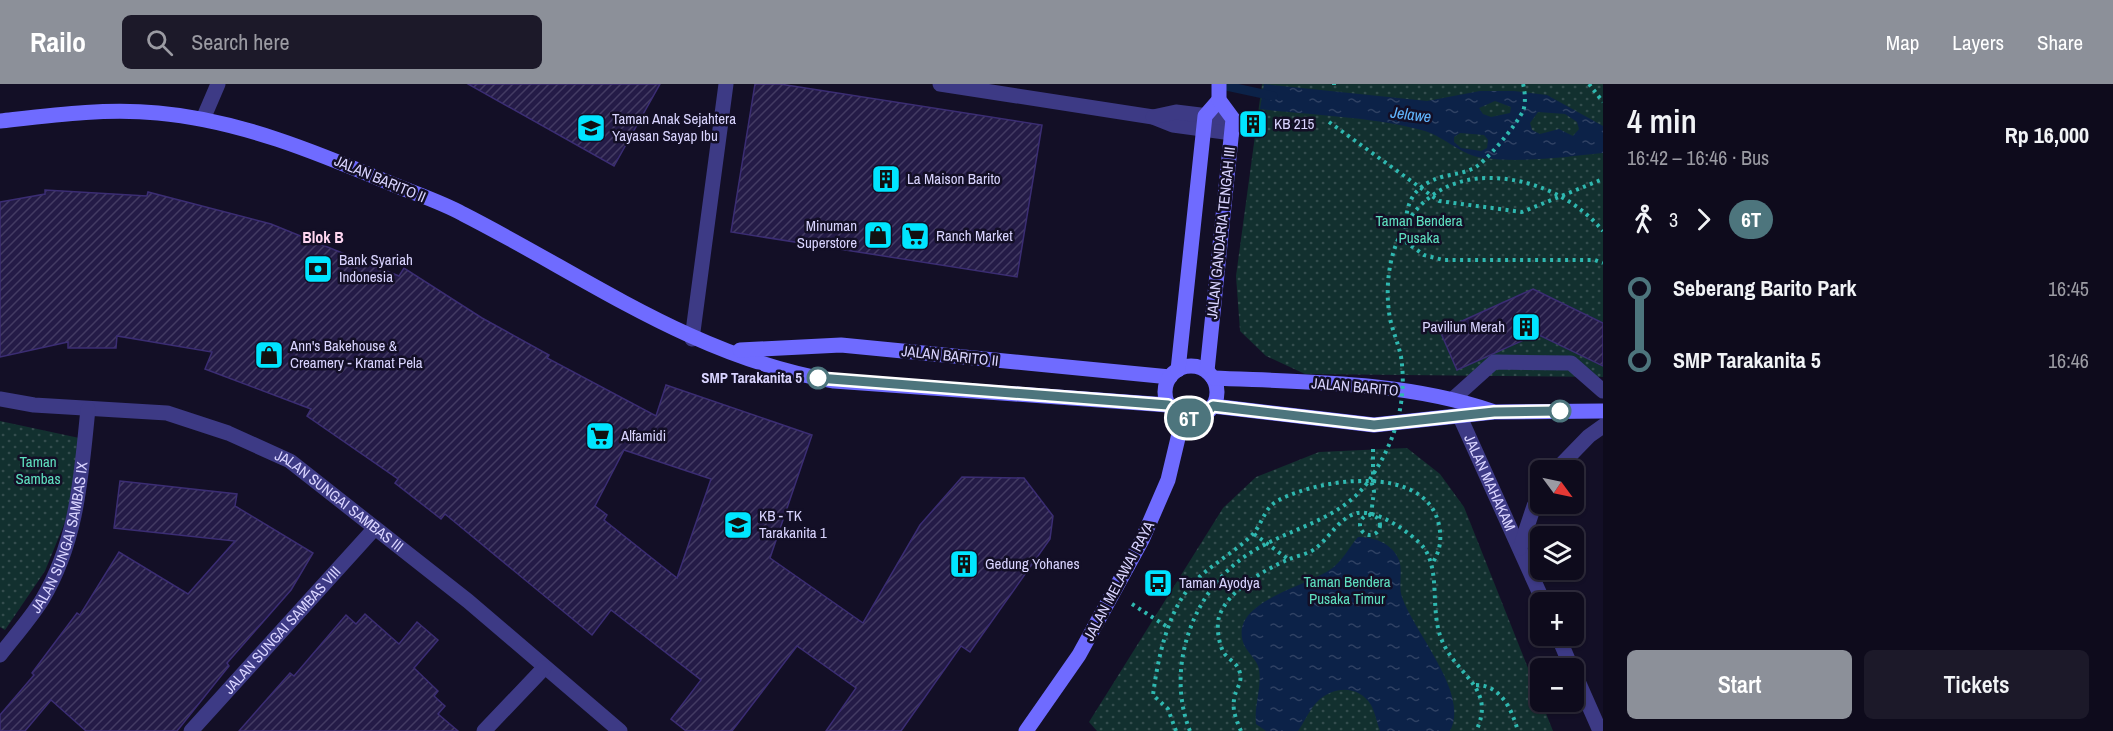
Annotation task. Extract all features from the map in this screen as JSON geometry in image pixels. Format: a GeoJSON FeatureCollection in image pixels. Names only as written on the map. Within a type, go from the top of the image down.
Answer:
{"type":"FeatureCollection","features":[{"type":"Feature","properties":{"kind":"street"},"geometry":{"type":"LineString","coordinates":[[203,118],[218,84]]}},
{"type":"Feature","properties":{"kind":"street"},"geometry":{"type":"LineString","coordinates":[[692,339],[726,84]]}},
{"type":"Feature","properties":{"kind":"street"},"geometry":{"type":"LineString","coordinates":[[940,84],[1153,117],[1173,125],[1204,122],[1233,126]]}},
{"type":"Feature","properties":{"kind":"street"},"geometry":{"type":"LineString","coordinates":[[1204,122],[1219,92]]}},
{"type":"Feature","properties":{"kind":"street"},"geometry":{"type":"LineString","coordinates":[[1219,92],[1233,126]]}},
{"type":"Feature","properties":{"kind":"street","name":"JALAN BARITO II"},"geometry":{"type":"LineString","coordinates":[[0,121],[78,112],[156,113],[203,118],[328,157],[462,213],[589,286],[692,339],[803,376],[834,381],[1168,405]]}},
{"type":"Feature","properties":{"kind":"street","name":"JALAN GANDARIA TENGAH III"},"geometry":{"type":"LineString","coordinates":[[1174,373],[1204,122]]}},
{"type":"Feature","properties":{"kind":"street","name":"JALAN GANDARIA TENGAH III"},"geometry":{"type":"LineString","coordinates":[[1210,375],[1233,126]]}},
{"type":"Feature","properties":{"kind":"street","name":"JALAN BARITO II"},"geometry":{"type":"LineString","coordinates":[[731,351],[841,345],[1174,373]]}},
{"type":"Feature","properties":{"kind":"street"},"geometry":{"type":"LineString","coordinates":[[1454,398],[1494,362],[1571,363],[1603,391]]}},
{"type":"Feature","properties":{"kind":"street"},"geometry":{"type":"LineString","coordinates":[[1198,367],[1210,375],[1216,387],[1213,406],[1199,417],[1183,417],[1168,405],[1165,396],[1174,373],[1198,367]]}},
{"type":"Feature","properties":{"kind":"street","name":"JALAN BARITO"},"geometry":{"type":"LineString","coordinates":[[1210,375],[1359,385],[1454,398],[1494,412]]}},
{"type":"Feature","properties":{"kind":"street","name":"JALAN SUNGAI SAMBAS III"},"geometry":{"type":"LineString","coordinates":[[0,399],[34,405],[167,413],[228,433],[290,460],[468,601],[620,731]]}},
{"type":"Feature","properties":{"kind":"street","name":"JALAN BARITO"},"geometry":{"type":"LineString","coordinates":[[1213,406],[1374,425],[1494,412],[1603,411]]}},
{"type":"Feature","properties":{"kind":"street","name":"JALAN SUNGAI SAMBAS IX"},"geometry":{"type":"LineString","coordinates":[[0,655],[41,601],[56,572],[77,513],[88,408]]}},
{"type":"Feature","properties":{"kind":"street","name":"JALAN MELAWAI RAYA"},"geometry":{"type":"LineString","coordinates":[[1029,730],[1080,655],[1142,540],[1168,480],[1183,417]]}},
{"type":"Feature","properties":{"kind":"street","name":"JALAN MAHAKAM"},"geometry":{"type":"LineString","coordinates":[[1460,417],[1539,592]]}},
{"type":"Feature","properties":{"kind":"street"},"geometry":{"type":"LineString","coordinates":[[1565,460],[1589,435],[1603,426]]}},
{"type":"Feature","properties":{"kind":"street","name":"JALAN MAHAKAM"},"geometry":{"type":"LineString","coordinates":[[1520,548],[1531,514]]}},
{"type":"Feature","properties":{"kind":"street","name":"JALAN SUNGAI SAMBAS VIII"},"geometry":{"type":"LineString","coordinates":[[191,731],[375,528]]}},
{"type":"Feature","properties":{"kind":"street"},"geometry":{"type":"LineString","coordinates":[[484,731],[544,668]]}},
{"type":"Feature","properties":{"kind":"street"},"geometry":{"type":"LineString","coordinates":[[1584,695],[1600,731]]}},
{"type":"Feature","properties":{"kind":"path"},"geometry":{"type":"LineString","coordinates":[[1589,84],[1603,102]]}},
{"type":"Feature","properties":{"kind":"path"},"geometry":{"type":"LineString","coordinates":[[1524,86],[1524,109],[1509,132],[1474,169],[1442,177],[1421,187],[1409,202],[1404,218],[1407,243],[1424,255],[1443,260],[1595,260],[1603,263]]}},
{"type":"Feature","properties":{"kind":"path"},"geometry":{"type":"LineString","coordinates":[[1329,122],[1439,201],[1522,212],[1603,179]]}},
{"type":"Feature","properties":{"kind":"path"},"geometry":{"type":"LineString","coordinates":[[1190,731],[1185,717],[1180,680],[1184,648],[1191,623],[1207,595],[1223,574],[1253,550],[1296,529],[1326,518],[1347,504],[1372,481],[1388,450],[1398,423],[1402,394],[1402,363],[1389,313],[1387,282],[1390,255],[1420,204],[1439,190],[1472,177],[1505,178],[1537,185],[1571,202],[1603,231]]}},
{"type":"Feature","properties":{"kind":"path"},"geometry":{"type":"LineString","coordinates":[[1371,515],[1374,491],[1372,481],[1374,425]]}},
{"type":"Feature","properties":{"kind":"path"},"geometry":{"type":"LineString","coordinates":[[1176,731],[1168,709],[1153,695],[1156,666],[1179,603],[1195,581],[1254,534],[1265,510],[1279,500],[1326,484],[1357,480],[1398,485],[1419,494],[1436,511],[1441,537],[1439,553],[1432,565]]}},
{"type":"Feature","properties":{"kind":"path"},"geometry":{"type":"LineString","coordinates":[[1241,731],[1234,700],[1241,683],[1239,668],[1224,652],[1219,636],[1219,618],[1229,601],[1258,573],[1315,549],[1345,518],[1360,512],[1384,518],[1406,531],[1423,548],[1432,565],[1436,630],[1450,657],[1476,685],[1482,702],[1482,719],[1476,731]]}},
{"type":"Feature","properties":{"kind":"path"},"geometry":{"type":"LineString","coordinates":[[1371,515],[1376,518],[1379,528],[1371,535],[1362,531],[1360,526],[1361,520],[1371,515]]}},
{"type":"Feature","properties":{"kind":"path"},"geometry":{"type":"LineString","coordinates":[[1254,534],[1288,559]]}},
{"type":"Feature","properties":{"kind":"path"},"geometry":{"type":"LineString","coordinates":[[1114,592],[1169,628]]}},
{"type":"Feature","properties":{"kind":"path"},"geometry":{"type":"LineString","coordinates":[[1476,685],[1485,685],[1495,690],[1513,711],[1518,731]]}},
{"type":"Feature","properties":{"kind":"green space","name":"Taman Bendera Pusaka"},"geometry":{"type":"Polygon","coordinates":[[[1262,84],[1603,84],[1603,377],[1305,374],[1266,356],[1240,331],[1236,276],[1262,84]]]}},
{"type":"Feature","properties":{"kind":"green space","name":"Taman Sambas"},"geometry":{"type":"Polygon","coordinates":[[[0,421],[84,439],[65,522],[45,571],[5,630],[0,627],[0,421]]]}},
{"type":"Feature","properties":{"kind":"green space","name":"Taman Bendera Pusaka Timur"},"geometry":{"type":"Polygon","coordinates":[[[1407,448],[1440,474],[1464,507],[1530,673],[1530,712],[1545,712],[1553,731],[1097,731],[1089,722],[1223,508],[1256,477],[1319,452],[1407,448]]]}},
{"type":"Feature","properties":{"kind":"water"},"geometry":{"type":"Polygon","coordinates":[[[1264,84],[1427,101],[1480,91],[1514,91],[1547,95],[1603,126],[1603,153],[1528,160],[1483,158],[1468,154],[1433,134],[1406,126],[1365,119],[1260,109],[1264,84]],[[1495,101],[1479,108],[1483,114],[1491,117],[1510,113],[1511,107],[1495,101]],[[1538,112],[1530,123],[1532,130],[1540,134],[1559,129],[1573,136],[1579,129],[1577,122],[1565,114],[1538,112]],[[1460,133],[1454,137],[1454,142],[1461,148],[1481,151],[1487,148],[1488,140],[1484,135],[1460,133]]]}},
{"type":"Feature","properties":{"kind":"water"},"geometry":{"type":"Polygon","coordinates":[[[1358,537],[1382,542],[1392,549],[1399,560],[1402,597],[1447,681],[1453,699],[1454,716],[1450,731],[1380,731],[1366,698],[1353,691],[1339,690],[1319,700],[1298,731],[1266,731],[1256,724],[1259,669],[1243,642],[1242,627],[1249,615],[1260,605],[1324,574],[1335,566],[1358,537]]]}},
{"type":"Feature","properties":{"kind":"building","name":"Taman Anak Sejahtera Yayasan Sayap Ibu"},"geometry":{"type":"Polygon","coordinates":[[[468,84],[660,84],[614,166],[468,84]]]}},
{"type":"Feature","properties":{"kind":"building","name":"La Maison Barito"},"geometry":{"type":"Polygon","coordinates":[[[755,84],[780,84],[1042,125],[1017,277],[731,232],[755,84]]]}},
{"type":"Feature","properties":{"kind":"building"},"geometry":{"type":"Polygon","coordinates":[[[45,190],[147,196],[148,192],[271,224],[399,276],[404,268],[482,318],[549,355],[547,358],[656,416],[666,385],[812,435],[770,558],[863,623],[920,525],[962,477],[1024,478],[1053,516],[1050,539],[970,652],[961,646],[901,731],[826,731],[856,688],[797,646],[732,731],[686,731],[671,719],[701,680],[611,610],[592,635],[445,514],[441,519],[395,483],[398,479],[307,416],[311,409],[205,369],[212,352],[117,336],[116,348],[68,348],[68,342],[0,357],[0,202],[45,194],[45,190]],[[624,450],[595,506],[607,515],[604,520],[677,578],[711,479],[624,450]]]}},
{"type":"Feature","properties":{"kind":"building","name":"Paviliun Merah"},"geometry":{"type":"Polygon","coordinates":[[[1533,289],[1603,323],[1603,366],[1537,334],[1457,370],[1440,331],[1533,289]]]}},
{"type":"Feature","properties":{"kind":"building"},"geometry":{"type":"Polygon","coordinates":[[[120,481],[237,494],[235,506],[313,553],[291,590],[227,663],[229,666],[177,731],[86,731],[51,700],[25,731],[0,731],[0,715],[34,675],[32,673],[77,613],[80,615],[119,552],[188,594],[235,541],[114,528],[120,481]]]}},
{"type":"Feature","properties":{"kind":"building"},"geometry":{"type":"Polygon","coordinates":[[[365,614],[399,644],[417,622],[438,640],[414,668],[438,691],[434,696],[445,706],[438,714],[458,731],[239,731],[290,673],[294,676],[346,615],[356,624],[365,614]]]}},
{"type":"Feature","properties":{"kind":"waterway","name":"Jelawe"},"geometry":{"type":"LineString","coordinates":[[1217,84],[1273,96]]}},
{"type":"Feature","properties":{"kind":"bus line","name":"6T"},"geometry":{"type":"LineString","coordinates":[[818,378],[857,383],[1168,405],[1174,412],[1191,418],[1207,413],[1213,406],[1374,425],[1494,412],[1560,411]]}},
{"type":"Feature","properties":{"kind":"place","name":"KB 215"},"geometry":{"type":"Point","coordinates":[1253,124]}},
{"type":"Feature","properties":{"kind":"place","name":"Taman Anak Sejahtera Yayasan Sayap Ibu"},"geometry":{"type":"Point","coordinates":[591,128]}},
{"type":"Feature","properties":{"kind":"place","name":"La Maison Barito"},"geometry":{"type":"Point","coordinates":[886,179]}},
{"type":"Feature","properties":{"kind":"place","name":"Minuman Superstore"},"geometry":{"type":"Point","coordinates":[878,235]}},
{"type":"Feature","properties":{"kind":"place","name":"Ranch Market"},"geometry":{"type":"Point","coordinates":[915,236]}},
{"type":"Feature","properties":{"kind":"place","name":"Bank Syariah Indonesia"},"geometry":{"type":"Point","coordinates":[318,269]}},
{"type":"Feature","properties":{"kind":"place","name":"Paviliun Merah"},"geometry":{"type":"Point","coordinates":[1526,327]}},
{"type":"Feature","properties":{"kind":"place","name":"Ann's Bakehouse & Creamery - Kramat Pela"},"geometry":{"type":"Point","coordinates":[269,355]}},
{"type":"Feature","properties":{"kind":"place","name":"SMP Tarakanita 5"},"geometry":{"type":"Point","coordinates":[818,378]}},
{"type":"Feature","properties":{"kind":"place","name":"Alfamidi"},"geometry":{"type":"Point","coordinates":[600,436]}},
{"type":"Feature","properties":{"kind":"place","name":"KB - TK Tarakanita 1"},"geometry":{"type":"Point","coordinates":[738,525]}},
{"type":"Feature","properties":{"kind":"place","name":"Gedung Yohanes"},"geometry":{"type":"Point","coordinates":[964,564]}},
{"type":"Feature","properties":{"kind":"place","name":"Taman Ayodya"},"geometry":{"type":"Point","coordinates":[1158,583]}},
{"type":"Feature","properties":{"kind":"district","name":"Blok B"},"geometry":{"type":"Point","coordinates":[323,237]}}]}
